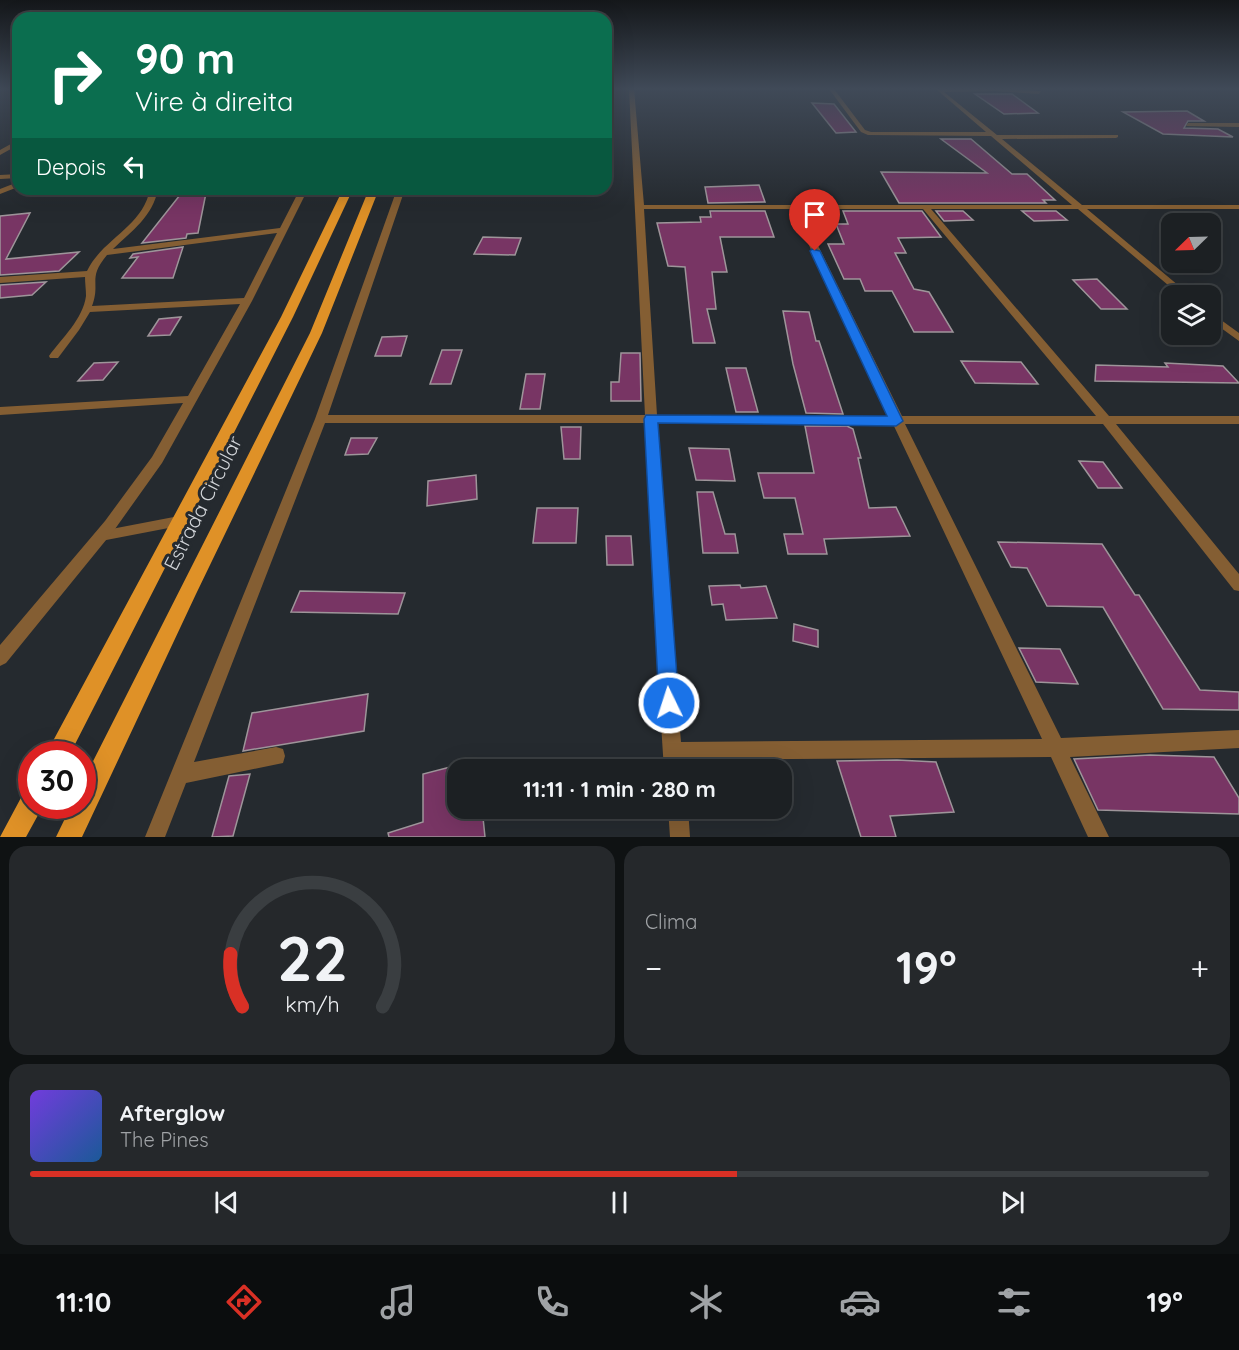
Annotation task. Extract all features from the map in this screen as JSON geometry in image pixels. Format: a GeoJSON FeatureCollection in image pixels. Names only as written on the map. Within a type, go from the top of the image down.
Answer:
{"type":"FeatureCollection","features":[{"type":"Feature","properties":{"kind":"main road","name":"Estrada Circular"},"geometry":{"type":"LineString","coordinates":[[65,741],[287,317],[345,195]]}},
{"type":"Feature","properties":{"kind":"main road","name":"Estrada Circular"},"geometry":{"type":"LineString","coordinates":[[69,837],[186,594],[316,333],[372,195]]}},
{"type":"Feature","properties":{"kind":"main road"},"geometry":{"type":"LineString","coordinates":[[12,837],[22,819]]}},
{"type":"Feature","properties":{"kind":"street"},"geometry":{"type":"LineString","coordinates":[[635,128],[642,207],[651,419],[673,759]]}},
{"type":"Feature","properties":{"kind":"street"},"geometry":{"type":"LineString","coordinates":[[861,128],[870,134],[1116,136]]}},
{"type":"Feature","properties":{"kind":"street"},"geometry":{"type":"LineString","coordinates":[[986,128],[1174,285]]}},
{"type":"Feature","properties":{"kind":"street"},"geometry":{"type":"LineString","coordinates":[[54,356],[82,319],[90,299],[89,274],[103,253],[151,206],[153,195]]}},
{"type":"Feature","properties":{"kind":"street"},"geometry":{"type":"LineString","coordinates":[[0,658],[101,536],[157,460],[247,301],[301,195]]}},
{"type":"Feature","properties":{"kind":"street"},"geometry":{"type":"LineString","coordinates":[[155,837],[321,419],[399,195]]}},
{"type":"Feature","properties":{"kind":"street"},"geometry":{"type":"LineString","coordinates":[[642,207],[1239,207]]}},
{"type":"Feature","properties":{"kind":"street"},"geometry":{"type":"LineString","coordinates":[[925,207],[1107,421],[1239,585]]}},
{"type":"Feature","properties":{"kind":"street"},"geometry":{"type":"LineString","coordinates":[[1226,207],[1239,215]]}},
{"type":"Feature","properties":{"kind":"street"},"geometry":{"type":"LineString","coordinates":[[795,208],[1099,837]]}},
{"type":"Feature","properties":{"kind":"street"},"geometry":{"type":"LineString","coordinates":[[103,253],[283,230]]}},
{"type":"Feature","properties":{"kind":"street"},"geometry":{"type":"LineString","coordinates":[[0,280],[89,274]]}},
{"type":"Feature","properties":{"kind":"street"},"geometry":{"type":"LineString","coordinates":[[86,309],[247,301]]}},
{"type":"Feature","properties":{"kind":"street"},"geometry":{"type":"LineString","coordinates":[[1221,324],[1239,338]]}},
{"type":"Feature","properties":{"kind":"street"},"geometry":{"type":"LineString","coordinates":[[0,411],[192,399]]}},
{"type":"Feature","properties":{"kind":"street"},"geometry":{"type":"LineString","coordinates":[[321,419],[1239,420]]}},
{"type":"Feature","properties":{"kind":"street"},"geometry":{"type":"LineString","coordinates":[[705,759],[1057,748],[1239,739]]}},
{"type":"Feature","properties":{"kind":"street"},"geometry":{"type":"LineString","coordinates":[[178,775],[276,756]]}},
{"type":"Feature","properties":{"kind":"street"},"geometry":{"type":"LineString","coordinates":[[679,819],[680,837]]}},
{"type":"Feature","properties":{"kind":"lane"},"geometry":{"type":"LineString","coordinates":[[101,536],[179,521]]}},
{"type":"Feature","properties":{"kind":"building"},"geometry":{"type":"Polygon","coordinates":[[[832,128],[853,128],[856,132],[836,133],[832,128]]]}},
{"type":"Feature","properties":{"kind":"building"},"geometry":{"type":"Polygon","coordinates":[[[1152,128],[1218,129],[1233,137],[1163,134],[1152,128]]]}},
{"type":"Feature","properties":{"kind":"building"},"geometry":{"type":"Polygon","coordinates":[[[941,139],[971,139],[1012,174],[1027,174],[1055,200],[1043,200],[1046,203],[899,203],[881,172],[987,173],[941,139]]]}},
{"type":"Feature","properties":{"kind":"building"},"geometry":{"type":"Polygon","coordinates":[[[759,185],[765,202],[708,203],[705,187],[759,185]]]}},
{"type":"Feature","properties":{"kind":"building"},"geometry":{"type":"Polygon","coordinates":[[[180,195],[206,195],[198,233],[187,234],[186,238],[142,243],[180,195]]]}},
{"type":"Feature","properties":{"kind":"building"},"geometry":{"type":"Polygon","coordinates":[[[710,211],[765,211],[774,237],[720,237],[727,272],[712,272],[716,309],[707,309],[715,343],[693,343],[685,267],[668,266],[657,223],[701,222],[700,217],[711,217],[710,211]]]}},
{"type":"Feature","properties":{"kind":"building"},"geometry":{"type":"Polygon","coordinates":[[[843,211],[922,211],[941,237],[898,238],[906,253],[895,253],[914,289],[929,292],[953,332],[914,332],[892,291],[865,291],[860,279],[844,279],[828,244],[844,244],[836,224],[848,224],[843,211]]]}},
{"type":"Feature","properties":{"kind":"building"},"geometry":{"type":"Polygon","coordinates":[[[936,211],[963,211],[973,220],[944,221],[936,211]]]}},
{"type":"Feature","properties":{"kind":"building"},"geometry":{"type":"Polygon","coordinates":[[[1022,211],[1056,211],[1067,220],[1034,221],[1022,211]]]}},
{"type":"Feature","properties":{"kind":"building"},"geometry":{"type":"Polygon","coordinates":[[[30,213],[6,259],[79,252],[59,271],[0,275],[0,216],[30,213]]]}},
{"type":"Feature","properties":{"kind":"building"},"geometry":{"type":"Polygon","coordinates":[[[483,237],[521,238],[515,255],[474,254],[483,237]]]}},
{"type":"Feature","properties":{"kind":"building"},"geometry":{"type":"Polygon","coordinates":[[[183,247],[173,278],[122,278],[138,257],[130,258],[133,254],[183,247]]]}},
{"type":"Feature","properties":{"kind":"building"},"geometry":{"type":"Polygon","coordinates":[[[1097,279],[1127,309],[1101,309],[1073,280],[1097,279]]]}},
{"type":"Feature","properties":{"kind":"building"},"geometry":{"type":"Polygon","coordinates":[[[46,282],[32,295],[0,298],[0,285],[46,282]]]}},
{"type":"Feature","properties":{"kind":"building"},"geometry":{"type":"Polygon","coordinates":[[[783,311],[809,312],[816,341],[819,341],[843,414],[806,413],[793,364],[783,311]]]}},
{"type":"Feature","properties":{"kind":"building"},"geometry":{"type":"Polygon","coordinates":[[[181,317],[170,335],[148,336],[159,319],[181,317]]]}},
{"type":"Feature","properties":{"kind":"building"},"geometry":{"type":"Polygon","coordinates":[[[407,336],[401,356],[375,356],[382,337],[407,336]]]}},
{"type":"Feature","properties":{"kind":"building"},"geometry":{"type":"Polygon","coordinates":[[[442,350],[462,350],[451,384],[430,384],[442,350]]]}},
{"type":"Feature","properties":{"kind":"building"},"geometry":{"type":"Polygon","coordinates":[[[621,353],[640,353],[641,401],[611,401],[611,382],[619,382],[621,353]]]}},
{"type":"Feature","properties":{"kind":"building"},"geometry":{"type":"Polygon","coordinates":[[[961,361],[1021,362],[1038,384],[975,383],[961,361]]]}},
{"type":"Feature","properties":{"kind":"building"},"geometry":{"type":"Polygon","coordinates":[[[118,362],[103,380],[78,381],[94,363],[118,362]]]}},
{"type":"Feature","properties":{"kind":"building"},"geometry":{"type":"Polygon","coordinates":[[[1165,363],[1223,366],[1239,383],[1095,381],[1096,365],[1168,367],[1165,363]]]}},
{"type":"Feature","properties":{"kind":"building"},"geometry":{"type":"Polygon","coordinates":[[[726,368],[746,368],[758,412],[736,412],[726,368]]]}},
{"type":"Feature","properties":{"kind":"building"},"geometry":{"type":"Polygon","coordinates":[[[526,374],[545,374],[540,409],[520,409],[526,374]]]}},
{"type":"Feature","properties":{"kind":"building"},"geometry":{"type":"Polygon","coordinates":[[[805,426],[847,426],[853,429],[861,458],[858,458],[869,508],[896,507],[910,536],[824,539],[827,554],[788,554],[784,534],[803,534],[795,498],[764,498],[758,473],[814,473],[805,426]]]}},
{"type":"Feature","properties":{"kind":"building"},"geometry":{"type":"Polygon","coordinates":[[[561,427],[581,427],[580,459],[564,459],[561,427]]]}},
{"type":"Feature","properties":{"kind":"building"},"geometry":{"type":"Polygon","coordinates":[[[351,438],[377,438],[368,454],[345,455],[351,438]]]}},
{"type":"Feature","properties":{"kind":"building"},"geometry":{"type":"Polygon","coordinates":[[[689,448],[729,449],[735,481],[696,480],[689,448]]]}},
{"type":"Feature","properties":{"kind":"building"},"geometry":{"type":"Polygon","coordinates":[[[1079,461],[1103,462],[1122,488],[1098,488],[1079,461]]]}},
{"type":"Feature","properties":{"kind":"building"},"geometry":{"type":"Polygon","coordinates":[[[476,475],[477,499],[427,506],[428,481],[476,475]]]}},
{"type":"Feature","properties":{"kind":"building"},"geometry":{"type":"Polygon","coordinates":[[[697,492],[713,492],[725,534],[735,534],[738,553],[703,553],[697,492]]]}},
{"type":"Feature","properties":{"kind":"building"},"geometry":{"type":"Polygon","coordinates":[[[537,508],[578,508],[576,543],[533,543],[537,508]]]}},
{"type":"Feature","properties":{"kind":"building"},"geometry":{"type":"Polygon","coordinates":[[[606,536],[631,536],[633,565],[607,565],[606,536]]]}},
{"type":"Feature","properties":{"kind":"building"},"geometry":{"type":"Polygon","coordinates":[[[998,542],[1102,544],[1135,595],[1139,595],[1200,690],[1239,692],[1239,710],[1163,709],[1103,607],[1047,606],[1027,568],[1011,567],[998,542]]]}},
{"type":"Feature","properties":{"kind":"building"},"geometry":{"type":"Polygon","coordinates":[[[740,585],[741,588],[766,586],[777,618],[726,620],[723,604],[712,605],[709,586],[740,585]]]}},
{"type":"Feature","properties":{"kind":"building"},"geometry":{"type":"Polygon","coordinates":[[[300,591],[405,593],[398,614],[291,612],[300,591]]]}},
{"type":"Feature","properties":{"kind":"building"},"geometry":{"type":"Polygon","coordinates":[[[794,624],[818,630],[818,647],[793,641],[794,624]]]}},
{"type":"Feature","properties":{"kind":"building"},"geometry":{"type":"Polygon","coordinates":[[[1019,648],[1060,649],[1078,684],[1036,682],[1019,648]]]}},
{"type":"Feature","properties":{"kind":"building"},"geometry":{"type":"Polygon","coordinates":[[[368,694],[364,731],[243,751],[252,713],[368,694]]]}},
{"type":"Feature","properties":{"kind":"building"},"geometry":{"type":"Polygon","coordinates":[[[1150,755],[1214,757],[1239,798],[1239,814],[1098,810],[1074,759],[1150,755]]]}},
{"type":"Feature","properties":{"kind":"building"},"geometry":{"type":"Polygon","coordinates":[[[837,761],[936,762],[954,812],[890,816],[896,837],[861,837],[837,761]]]}},
{"type":"Feature","properties":{"kind":"building"},"geometry":{"type":"Polygon","coordinates":[[[447,768],[447,819],[483,819],[485,837],[389,837],[388,833],[423,822],[423,774],[447,768]]]}},
{"type":"Feature","properties":{"kind":"building"},"geometry":{"type":"Polygon","coordinates":[[[250,774],[233,836],[212,837],[229,776],[250,774]]]}},
{"type":"Feature","properties":{"kind":"route"},"geometry":{"type":"LineString","coordinates":[[669,703],[651,419],[896,421],[815,251]]}}]}
